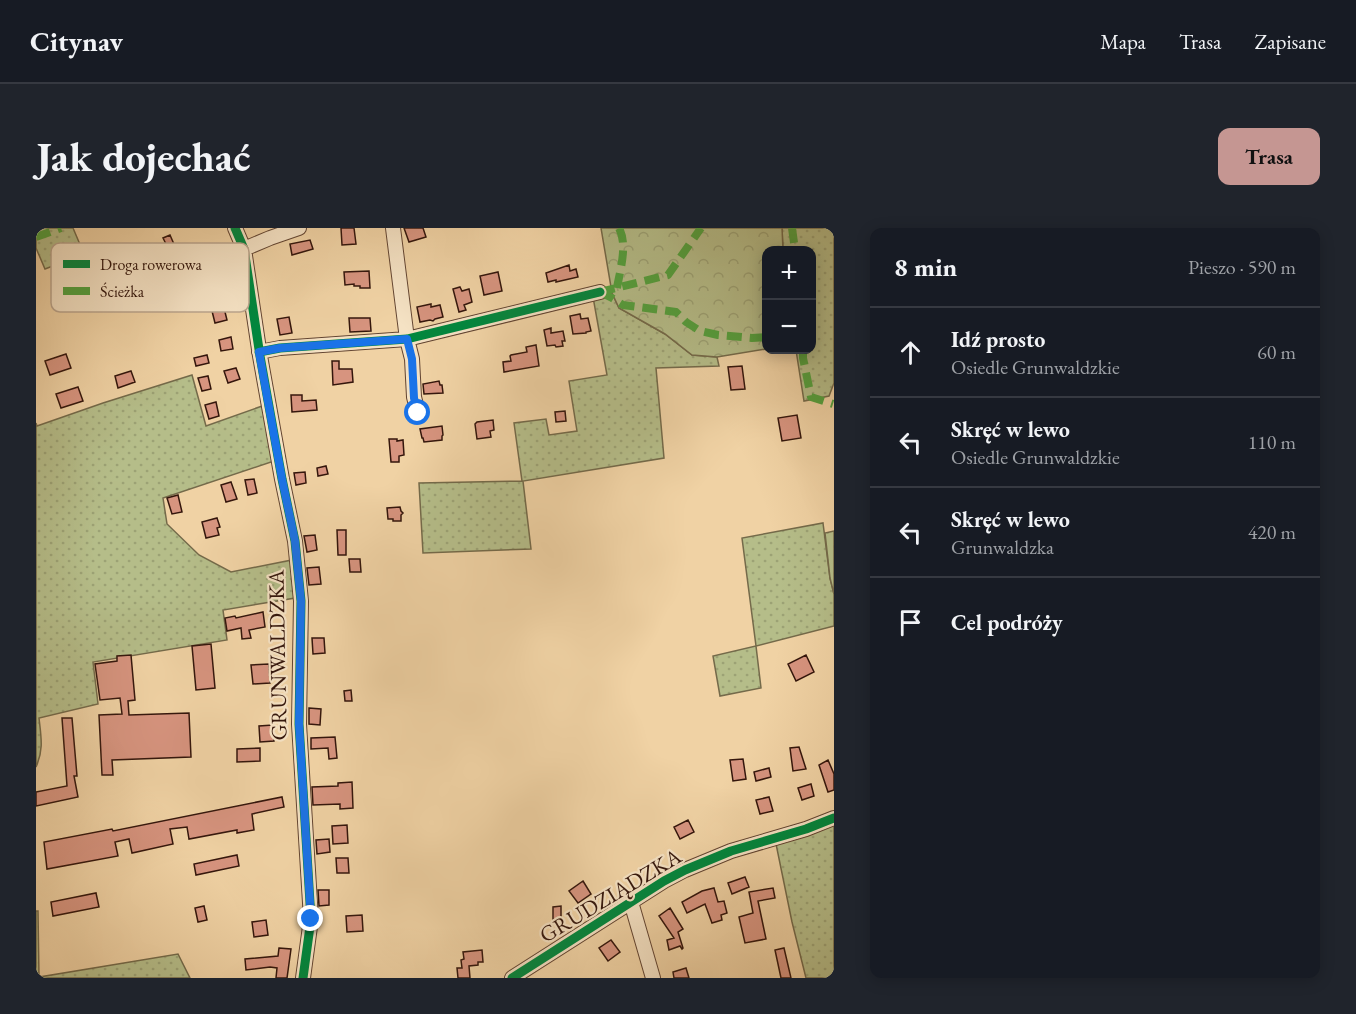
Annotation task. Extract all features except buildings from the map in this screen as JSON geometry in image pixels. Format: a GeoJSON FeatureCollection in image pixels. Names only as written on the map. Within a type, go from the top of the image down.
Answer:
{"type":"FeatureCollection","features":[{"type":"Feature","properties":{"kind":"street","name":"GRUNWALDZKA"},"geometry":{"type":"LineString","coordinates":[[235,228],[241,243]]}},
{"type":"Feature","properties":{"kind":"street"},"geometry":{"type":"LineString","coordinates":[[249,247],[299,228]]}},
{"type":"Feature","properties":{"kind":"street"},"geometry":{"type":"LineString","coordinates":[[393,228],[407,339],[412,359],[414,398],[418,413]]}},
{"type":"Feature","properties":{"kind":"street","name":"GRUNWALDZKA"},"geometry":{"type":"LineString","coordinates":[[249,283],[259,352],[295,541],[301,601],[299,724],[311,919],[303,978]]}},
{"type":"Feature","properties":{"kind":"street"},"geometry":{"type":"LineString","coordinates":[[259,352],[280,348],[407,339],[600,292]]}},
{"type":"Feature","properties":{"kind":"street","name":"GRUDZIĄDZKA"},"geometry":{"type":"LineString","coordinates":[[512,978],[678,873],[731,851],[806,829],[834,818]]}},
{"type":"Feature","properties":{"kind":"street"},"geometry":{"type":"LineString","coordinates":[[631,902],[653,978]]}},
{"type":"Feature","properties":{"kind":"green space"},"geometry":{"type":"Polygon","coordinates":[[[36,228],[73,228],[79,243],[51,243],[51,267],[45,269],[36,248],[36,228]]]}},
{"type":"Feature","properties":{"kind":"green space"},"geometry":{"type":"Polygon","coordinates":[[[601,228],[782,228],[783,246],[762,246],[762,350],[717,357],[692,355],[665,334],[619,308],[612,293],[601,228]]]}},
{"type":"Feature","properties":{"kind":"green space"},"geometry":{"type":"Polygon","coordinates":[[[782,228],[834,228],[834,383],[829,396],[804,401],[797,354],[816,354],[816,246],[783,246],[782,228]]]}},
{"type":"Feature","properties":{"kind":"green space"},"geometry":{"type":"Polygon","coordinates":[[[612,293],[619,308],[665,334],[692,355],[717,357],[719,366],[656,368],[664,458],[523,481],[531,549],[423,553],[419,483],[522,481],[514,423],[546,419],[549,435],[577,431],[569,381],[607,375],[593,297],[612,293]]]}},
{"type":"Feature","properties":{"kind":"green space"},"geometry":{"type":"Polygon","coordinates":[[[192,375],[206,426],[265,405],[274,461],[163,498],[167,524],[199,555],[231,572],[292,560],[295,598],[223,610],[227,640],[93,662],[98,704],[39,718],[41,749],[36,767],[36,423],[37,426],[192,375]]]}},
{"type":"Feature","properties":{"kind":"green space"},"geometry":{"type":"Polygon","coordinates":[[[823,523],[834,594],[834,626],[756,646],[742,538],[823,523]]]}},
{"type":"Feature","properties":{"kind":"green space"},"geometry":{"type":"Polygon","coordinates":[[[834,531],[834,594],[825,533],[834,531]]]}},
{"type":"Feature","properties":{"kind":"green space"},"geometry":{"type":"Polygon","coordinates":[[[756,646],[761,688],[720,696],[713,656],[756,646]]]}},
{"type":"Feature","properties":{"kind":"green space"},"geometry":{"type":"Polygon","coordinates":[[[834,824],[834,978],[806,978],[776,844],[834,824]]]}},
{"type":"Feature","properties":{"kind":"green space"},"geometry":{"type":"Polygon","coordinates":[[[36,911],[38,911],[39,977],[178,954],[190,978],[36,978],[36,911]]]}},
{"type":"Feature","properties":{"kind":"marked path"},"geometry":{"type":"LineString","coordinates":[[36,237],[61,228]]}},
{"type":"Feature","properties":{"kind":"marked path"},"geometry":{"type":"LineString","coordinates":[[617,288],[623,250],[619,228]]}},
{"type":"Feature","properties":{"kind":"marked path"},"geometry":{"type":"LineString","coordinates":[[600,292],[668,275],[701,228]]}},
{"type":"Feature","properties":{"kind":"marked path"},"geometry":{"type":"LineString","coordinates":[[792,228],[794,246]]}},
{"type":"Feature","properties":{"kind":"marked path"},"geometry":{"type":"LineString","coordinates":[[600,292],[623,305],[676,312],[700,331],[718,335],[762,337]]}},
{"type":"Feature","properties":{"kind":"marked path"},"geometry":{"type":"LineString","coordinates":[[803,354],[811,397],[833,404]]}},
{"type":"Feature","properties":{"kind":"cycle path"},"geometry":{"type":"LineString","coordinates":[[235,228],[241,243]]}},
{"type":"Feature","properties":{"kind":"cycle path"},"geometry":{"type":"LineString","coordinates":[[249,282],[260,356],[295,541],[301,601],[299,724],[311,919],[303,978]]}},
{"type":"Feature","properties":{"kind":"cycle path"},"geometry":{"type":"LineString","coordinates":[[259,352],[280,348],[407,339],[600,292]]}},
{"type":"Feature","properties":{"kind":"cycle path"},"geometry":{"type":"LineString","coordinates":[[512,978],[685,870],[731,851],[806,829],[834,818]]}},
{"type":"Feature","properties":{"kind":"route"},"geometry":{"type":"LineString","coordinates":[[311,919],[299,724],[301,601],[295,541],[259,352],[280,348],[407,339],[412,359],[414,398],[418,413]]}}]}
